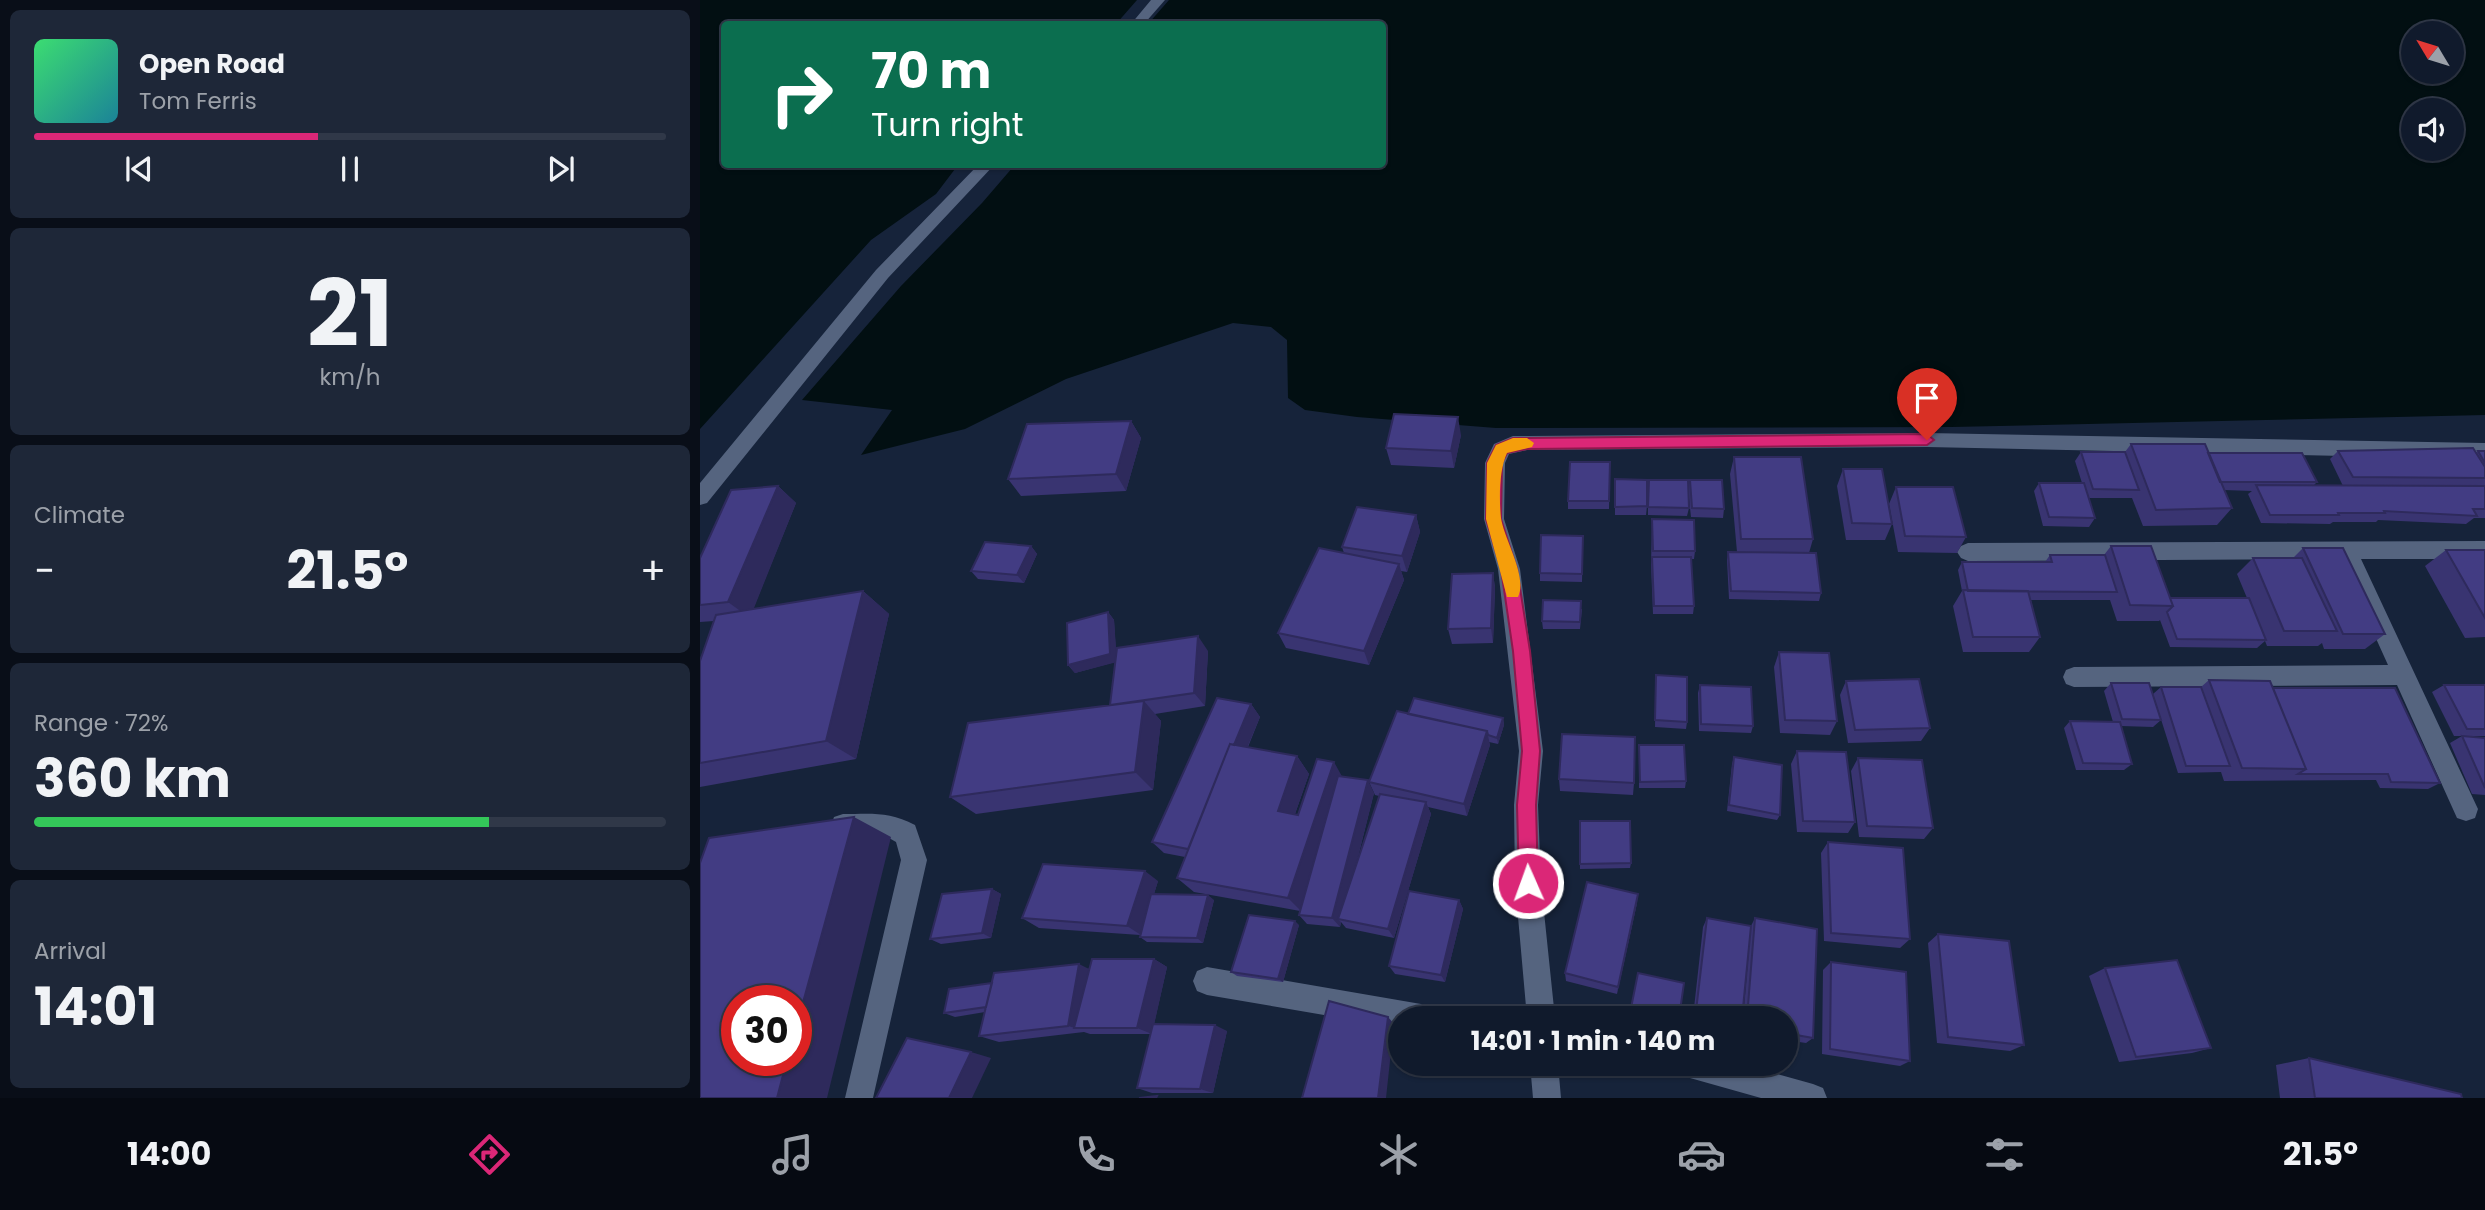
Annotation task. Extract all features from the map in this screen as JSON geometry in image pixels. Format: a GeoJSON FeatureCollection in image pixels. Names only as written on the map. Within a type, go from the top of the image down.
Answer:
{"type":"FeatureCollection","features":[{"type":"Feature","properties":{"kind":"street"},"geometry":{"type":"LineString","coordinates":[[1140,21],[1158,0]]}},
{"type":"Feature","properties":{"kind":"street"},"geometry":{"type":"LineString","coordinates":[[700,498],[881,274],[984,168]]}},
{"type":"Feature","properties":{"kind":"street"},"geometry":{"type":"LineString","coordinates":[[1540,1006],[1528,883],[1526,805],[1531,751],[1509,569],[1494,519],[1495,463],[1502,449],[1513,444],[1540,443],[1927,440],[2485,450]]}},
{"type":"Feature","properties":{"kind":"street"},"geometry":{"type":"LineString","coordinates":[[1968,552],[2485,550]]}},
{"type":"Feature","properties":{"kind":"street"},"geometry":{"type":"LineString","coordinates":[[2347,552],[2466,809]]}},
{"type":"Feature","properties":{"kind":"street"},"geometry":{"type":"LineString","coordinates":[[2074,677],[2403,674]]}},
{"type":"Feature","properties":{"kind":"street"},"geometry":{"type":"LineString","coordinates":[[813,829],[862,825],[892,826],[906,834],[914,860],[859,1098]]}},
{"type":"Feature","properties":{"kind":"street"},"geometry":{"type":"LineString","coordinates":[[1207,981],[1388,1012]]}},
{"type":"Feature","properties":{"kind":"street"},"geometry":{"type":"LineString","coordinates":[[1545,1076],[1547,1098]]}},
{"type":"Feature","properties":{"kind":"street"},"geometry":{"type":"LineString","coordinates":[[1733,1076],[1813,1098]]}},
{"type":"Feature","properties":{"kind":"shaded area"},"geometry":{"type":"Polygon","coordinates":[[[700,0],[1137,0],[1119,21],[721,21],[721,168],[956,168],[936,194],[871,240],[700,429],[700,0]]]}},
{"type":"Feature","properties":{"kind":"shaded area"},"geometry":{"type":"Polygon","coordinates":[[[1169,0],[2485,0],[2485,415],[1952,427],[1496,428],[1305,410],[1288,398],[1287,340],[1271,327],[1233,323],[1066,379],[965,429],[861,455],[892,410],[802,400],[901,286],[1012,168],[1386,168],[1386,21],[1151,21],[1169,0]]]}},
{"type":"Feature","properties":{"kind":"building"},"geometry":{"type":"Polygon","coordinates":[[[1394,414],[1458,417],[1451,451],[1386,448],[1394,414]]]}},
{"type":"Feature","properties":{"kind":"building"},"geometry":{"type":"Polygon","coordinates":[[[1131,421],[1116,474],[1008,479],[1027,424],[1131,421]]]}},
{"type":"Feature","properties":{"kind":"building"},"geometry":{"type":"Polygon","coordinates":[[[2131,444],[2205,444],[2232,508],[2156,510],[2131,444]]]}},
{"type":"Feature","properties":{"kind":"building"},"geometry":{"type":"Polygon","coordinates":[[[2473,448],[2485,467],[2485,478],[2353,477],[2338,451],[2473,448]]]}},
{"type":"Feature","properties":{"kind":"building"},"geometry":{"type":"Polygon","coordinates":[[[2478,451],[2485,451],[2485,463],[2478,451]]]}},
{"type":"Feature","properties":{"kind":"building"},"geometry":{"type":"Polygon","coordinates":[[[2081,452],[2125,452],[2139,490],[2093,489],[2081,452]]]}},
{"type":"Feature","properties":{"kind":"building"},"geometry":{"type":"Polygon","coordinates":[[[2208,453],[2302,453],[2317,482],[2220,482],[2208,453]]]}},
{"type":"Feature","properties":{"kind":"building"},"geometry":{"type":"Polygon","coordinates":[[[1734,457],[1801,457],[1813,539],[1741,539],[1734,457]]]}},
{"type":"Feature","properties":{"kind":"building"},"geometry":{"type":"Polygon","coordinates":[[[1570,462],[1610,462],[1609,501],[1568,501],[1570,462]]]}},
{"type":"Feature","properties":{"kind":"building"},"geometry":{"type":"Polygon","coordinates":[[[1843,469],[1882,469],[1892,524],[1852,523],[1843,469]]]}},
{"type":"Feature","properties":{"kind":"building"},"geometry":{"type":"Polygon","coordinates":[[[1615,479],[1647,480],[1647,506],[1615,507],[1615,479]]]}},
{"type":"Feature","properties":{"kind":"building"},"geometry":{"type":"Polygon","coordinates":[[[1649,480],[1688,480],[1689,508],[1648,507],[1649,480]]]}},
{"type":"Feature","properties":{"kind":"building"},"geometry":{"type":"Polygon","coordinates":[[[1690,480],[1722,480],[1724,509],[1692,508],[1690,480]]]}},
{"type":"Feature","properties":{"kind":"building"},"geometry":{"type":"Polygon","coordinates":[[[2039,483],[2084,483],[2095,518],[2049,517],[2039,483]]]}},
{"type":"Feature","properties":{"kind":"building"},"geometry":{"type":"Polygon","coordinates":[[[2256,485],[2485,486],[2485,509],[2473,509],[2477,516],[2384,511],[2385,513],[2338,513],[2339,515],[2270,515],[2256,485]]]}},
{"type":"Feature","properties":{"kind":"building"},"geometry":{"type":"Polygon","coordinates":[[[778,486],[728,602],[700,605],[700,558],[731,490],[778,486]]]}},
{"type":"Feature","properties":{"kind":"building"},"geometry":{"type":"Polygon","coordinates":[[[1896,487],[1953,487],[1966,537],[1905,536],[1896,487]]]}},
{"type":"Feature","properties":{"kind":"building"},"geometry":{"type":"Polygon","coordinates":[[[1357,507],[1416,515],[1402,556],[1342,547],[1357,507]]]}},
{"type":"Feature","properties":{"kind":"building"},"geometry":{"type":"Polygon","coordinates":[[[1652,519],[1694,520],[1695,551],[1653,551],[1652,519]]]}},
{"type":"Feature","properties":{"kind":"building"},"geometry":{"type":"Polygon","coordinates":[[[1541,535],[1583,536],[1582,574],[1540,573],[1541,535]]]}},
{"type":"Feature","properties":{"kind":"building"},"geometry":{"type":"Polygon","coordinates":[[[985,542],[1031,546],[1017,575],[971,571],[985,542]]]}},
{"type":"Feature","properties":{"kind":"building"},"geometry":{"type":"Polygon","coordinates":[[[2111,546],[2151,546],[2173,606],[2130,605],[2111,546]]]}},
{"type":"Feature","properties":{"kind":"building"},"geometry":{"type":"Polygon","coordinates":[[[1319,548],[1399,564],[1364,651],[1278,633],[1319,548]]]}},
{"type":"Feature","properties":{"kind":"building"},"geometry":{"type":"Polygon","coordinates":[[[2303,548],[2343,548],[2385,634],[2343,634],[2303,548]]]}},
{"type":"Feature","properties":{"kind":"building"},"geometry":{"type":"Polygon","coordinates":[[[2446,550],[2485,550],[2485,618],[2446,550]]]}},
{"type":"Feature","properties":{"kind":"building"},"geometry":{"type":"Polygon","coordinates":[[[1728,552],[1816,553],[1821,593],[1731,591],[1728,552]]]}},
{"type":"Feature","properties":{"kind":"building"},"geometry":{"type":"Polygon","coordinates":[[[2050,555],[2105,555],[2117,592],[1968,591],[1962,562],[2052,562],[2050,555]]]}},
{"type":"Feature","properties":{"kind":"building"},"geometry":{"type":"Polygon","coordinates":[[[1652,557],[1691,557],[1694,606],[1654,606],[1652,557]]]}},
{"type":"Feature","properties":{"kind":"building"},"geometry":{"type":"Polygon","coordinates":[[[2253,558],[2302,558],[2337,631],[2284,631],[2253,558]]]}},
{"type":"Feature","properties":{"kind":"building"},"geometry":{"type":"Polygon","coordinates":[[[1493,573],[1491,628],[1448,629],[1452,574],[1493,573]]]}},
{"type":"Feature","properties":{"kind":"building"},"geometry":{"type":"Polygon","coordinates":[[[1963,590],[2028,591],[2040,637],[1973,637],[1963,590]]]}},
{"type":"Feature","properties":{"kind":"building"},"geometry":{"type":"Polygon","coordinates":[[[863,591],[826,741],[700,763],[700,661],[716,615],[863,591]]]}},
{"type":"Feature","properties":{"kind":"building"},"geometry":{"type":"Polygon","coordinates":[[[2170,598],[2249,598],[2266,640],[2177,639],[2167,612],[2173,606],[2170,598]]]}},
{"type":"Feature","properties":{"kind":"building"},"geometry":{"type":"Polygon","coordinates":[[[1543,600],[1581,601],[1580,622],[1542,621],[1543,600]]]}},
{"type":"Feature","properties":{"kind":"building"},"geometry":{"type":"Polygon","coordinates":[[[1108,612],[1110,654],[1068,665],[1067,623],[1108,612]]]}},
{"type":"Feature","properties":{"kind":"building"},"geometry":{"type":"Polygon","coordinates":[[[1198,636],[1194,693],[1110,705],[1117,648],[1198,636]]]}},
{"type":"Feature","properties":{"kind":"building"},"geometry":{"type":"Polygon","coordinates":[[[1779,652],[1829,653],[1837,721],[1785,720],[1779,652]]]}},
{"type":"Feature","properties":{"kind":"building"},"geometry":{"type":"Polygon","coordinates":[[[1656,675],[1687,677],[1687,722],[1655,720],[1656,675]]]}},
{"type":"Feature","properties":{"kind":"building"},"geometry":{"type":"Polygon","coordinates":[[[1919,679],[1930,728],[1855,730],[1846,681],[1919,679]]]}},
{"type":"Feature","properties":{"kind":"building"},"geometry":{"type":"Polygon","coordinates":[[[2209,680],[2270,681],[2306,769],[2242,768],[2209,680]]]}},
{"type":"Feature","properties":{"kind":"building"},"geometry":{"type":"Polygon","coordinates":[[[2111,683],[2149,683],[2161,720],[2122,719],[2111,683]]]}},
{"type":"Feature","properties":{"kind":"building"},"geometry":{"type":"Polygon","coordinates":[[[1700,685],[1751,687],[1753,726],[1701,724],[1700,685]]]}},
{"type":"Feature","properties":{"kind":"building"},"geometry":{"type":"Polygon","coordinates":[[[2444,685],[2485,685],[2485,729],[2467,729],[2444,685]]]}},
{"type":"Feature","properties":{"kind":"building"},"geometry":{"type":"Polygon","coordinates":[[[2161,687],[2201,687],[2230,766],[2186,766],[2161,687]]]}},
{"type":"Feature","properties":{"kind":"building"},"geometry":{"type":"Polygon","coordinates":[[[2273,688],[2395,688],[2440,783],[2391,782],[2388,774],[2298,774],[2306,769],[2273,688]]]}},
{"type":"Feature","properties":{"kind":"building"},"geometry":{"type":"Polygon","coordinates":[[[1217,698],[1251,704],[1234,745],[1230,744],[1188,849],[1152,842],[1217,698]]]}},
{"type":"Feature","properties":{"kind":"building"},"geometry":{"type":"Polygon","coordinates":[[[1414,698],[1503,718],[1497,738],[1488,735],[1487,731],[1408,714],[1414,698]]]}},
{"type":"Feature","properties":{"kind":"building"},"geometry":{"type":"Polygon","coordinates":[[[1144,701],[1135,772],[950,797],[968,723],[1144,701]]]}},
{"type":"Feature","properties":{"kind":"building"},"geometry":{"type":"Polygon","coordinates":[[[1397,711],[1487,731],[1464,804],[1369,782],[1397,711]]]}},
{"type":"Feature","properties":{"kind":"building"},"geometry":{"type":"Polygon","coordinates":[[[2070,721],[2120,722],[2132,764],[2083,763],[2070,721]]]}},
{"type":"Feature","properties":{"kind":"building"},"geometry":{"type":"Polygon","coordinates":[[[1562,734],[1635,737],[1634,783],[1559,779],[1562,734]]]}},
{"type":"Feature","properties":{"kind":"building"},"geometry":{"type":"Polygon","coordinates":[[[2462,736],[2485,738],[2485,788],[2462,736]]]}},
{"type":"Feature","properties":{"kind":"building"},"geometry":{"type":"Polygon","coordinates":[[[1230,744],[1297,756],[1278,811],[1298,815],[1317,759],[1334,762],[1288,898],[1177,878],[1230,744]]]}},
{"type":"Feature","properties":{"kind":"building"},"geometry":{"type":"Polygon","coordinates":[[[1639,745],[1684,745],[1686,781],[1640,782],[1639,745]]]}},
{"type":"Feature","properties":{"kind":"building"},"geometry":{"type":"Polygon","coordinates":[[[1797,751],[1846,752],[1855,822],[1803,821],[1797,751]]]}},
{"type":"Feature","properties":{"kind":"building"},"geometry":{"type":"Polygon","coordinates":[[[1734,757],[1782,765],[1780,815],[1729,805],[1734,757]]]}},
{"type":"Feature","properties":{"kind":"building"},"geometry":{"type":"Polygon","coordinates":[[[1858,758],[1922,760],[1933,828],[1867,826],[1858,758]]]}},
{"type":"Feature","properties":{"kind":"building"},"geometry":{"type":"Polygon","coordinates":[[[1338,776],[1368,780],[1332,918],[1299,915],[1338,776]]]}},
{"type":"Feature","properties":{"kind":"building"},"geometry":{"type":"Polygon","coordinates":[[[1380,794],[1426,802],[1388,929],[1338,919],[1380,794]]]}},
{"type":"Feature","properties":{"kind":"building"},"geometry":{"type":"Polygon","coordinates":[[[854,817],[808,985],[721,985],[721,1076],[783,1076],[777,1098],[700,1098],[700,863],[709,838],[854,817]]]}},
{"type":"Feature","properties":{"kind":"building"},"geometry":{"type":"Polygon","coordinates":[[[1580,821],[1630,821],[1631,863],[1580,864],[1580,821]]]}},
{"type":"Feature","properties":{"kind":"building"},"geometry":{"type":"Polygon","coordinates":[[[1828,842],[1903,848],[1910,939],[1831,933],[1828,842]]]}},
{"type":"Feature","properties":{"kind":"building"},"geometry":{"type":"Polygon","coordinates":[[[1043,864],[1145,871],[1127,926],[1022,918],[1043,864]]]}},
{"type":"Feature","properties":{"kind":"building"},"geometry":{"type":"Polygon","coordinates":[[[1587,882],[1638,894],[1618,987],[1565,973],[1587,882]]]}},
{"type":"Feature","properties":{"kind":"building"},"geometry":{"type":"Polygon","coordinates":[[[992,889],[982,933],[930,939],[942,894],[992,889]]]}},
{"type":"Feature","properties":{"kind":"building"},"geometry":{"type":"Polygon","coordinates":[[[1409,891],[1459,900],[1441,975],[1389,966],[1409,891]]]}},
{"type":"Feature","properties":{"kind":"building"},"geometry":{"type":"Polygon","coordinates":[[[1151,894],[1208,895],[1197,938],[1140,937],[1151,894]]]}},
{"type":"Feature","properties":{"kind":"building"},"geometry":{"type":"Polygon","coordinates":[[[1249,915],[1295,921],[1278,979],[1231,972],[1249,915]]]}},
{"type":"Feature","properties":{"kind":"building"},"geometry":{"type":"Polygon","coordinates":[[[1707,918],[1751,926],[1743,1006],[1697,1006],[1707,918]]]}},
{"type":"Feature","properties":{"kind":"building"},"geometry":{"type":"Polygon","coordinates":[[[1755,918],[1817,929],[1813,1038],[1798,1035],[1798,1006],[1748,1006],[1755,918]]]}},
{"type":"Feature","properties":{"kind":"building"},"geometry":{"type":"Polygon","coordinates":[[[1938,934],[2009,941],[2024,1045],[1948,1037],[1938,934]]]}},
{"type":"Feature","properties":{"kind":"building"},"geometry":{"type":"Polygon","coordinates":[[[1092,959],[1154,959],[1137,1028],[1074,1028],[1092,959]]]}},
{"type":"Feature","properties":{"kind":"building"},"geometry":{"type":"Polygon","coordinates":[[[2177,960],[2211,1048],[2136,1057],[2105,968],[2177,960]]]}},
{"type":"Feature","properties":{"kind":"building"},"geometry":{"type":"Polygon","coordinates":[[[1831,962],[1906,972],[1910,1061],[1830,1049],[1831,962]]]}},
{"type":"Feature","properties":{"kind":"building"},"geometry":{"type":"Polygon","coordinates":[[[1079,964],[1068,1026],[979,1036],[994,973],[1079,964]]]}},
{"type":"Feature","properties":{"kind":"building"},"geometry":{"type":"Polygon","coordinates":[[[1638,973],[1684,983],[1681,1006],[1631,1006],[1638,973]]]}},
{"type":"Feature","properties":{"kind":"building"},"geometry":{"type":"Polygon","coordinates":[[[992,983],[986,1007],[944,1013],[949,989],[992,983]]]}},
{"type":"Feature","properties":{"kind":"building"},"geometry":{"type":"Polygon","coordinates":[[[1329,1001],[1388,1017],[1378,1098],[1302,1098],[1329,1001]]]}},
{"type":"Feature","properties":{"kind":"building"},"geometry":{"type":"Polygon","coordinates":[[[1153,1024],[1215,1025],[1200,1089],[1137,1088],[1153,1024]]]}},
{"type":"Feature","properties":{"kind":"building"},"geometry":{"type":"Polygon","coordinates":[[[907,1038],[971,1052],[949,1098],[876,1098],[907,1038]]]}},
{"type":"Feature","properties":{"kind":"building"},"geometry":{"type":"Polygon","coordinates":[[[2309,1058],[2461,1094],[2462,1098],[2315,1098],[2309,1058]]]}},
{"type":"Feature","properties":{"kind":"slow traffic"},"geometry":{"type":"LineString","coordinates":[[1512,592],[1509,569],[1494,519],[1495,463],[1502,449],[1513,444],[1527,443]]}},
{"type":"Feature","properties":{"kind":"route"},"geometry":{"type":"LineString","coordinates":[[1528,883],[1526,805],[1531,751],[1509,569],[1494,519],[1495,463],[1502,449],[1513,444],[1527,443],[1927,440]]}}]}
